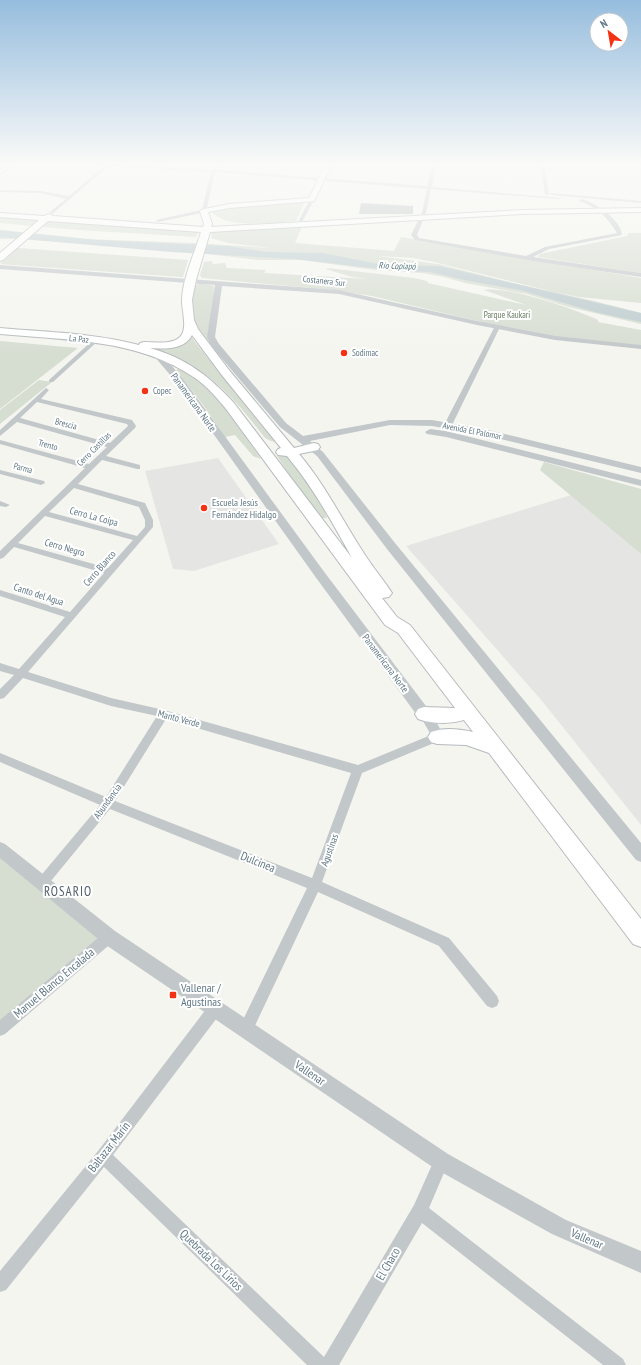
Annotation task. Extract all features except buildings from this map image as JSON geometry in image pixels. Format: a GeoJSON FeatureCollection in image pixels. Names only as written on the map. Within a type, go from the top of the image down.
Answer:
{"type":"FeatureCollection","features":[{"type":"Feature","properties":{"kind":"highway"},"geometry":{"type":"LineString","coordinates":[[0,258],[34,228]]}},
{"type":"Feature","properties":{"kind":"highway"},"geometry":{"type":"LineString","coordinates":[[159,228],[206,230],[243,228]]}},
{"type":"Feature","properties":{"kind":"highway"},"geometry":{"type":"LineString","coordinates":[[194,228],[206,230],[218,228]]}},
{"type":"Feature","properties":{"kind":"highway","name":"Panamericana Norte"},"geometry":{"type":"LineString","coordinates":[[206,230],[191,280],[187,300],[189,320],[201,342],[317,486],[359,558],[403,617],[404,629]]}},
{"type":"Feature","properties":{"kind":"highway"},"geometry":{"type":"LineString","coordinates":[[128,345],[175,344],[186,337],[189,320]]}},
{"type":"Feature","properties":{"kind":"highway","name":"La Paz"},"geometry":{"type":"LineString","coordinates":[[0,331],[128,345],[157,354]]}},
{"type":"Feature","properties":{"kind":"highway","name":"Panamericana Norte"},"geometry":{"type":"LineString","coordinates":[[157,354],[183,366],[201,377],[221,395],[391,622],[404,629],[466,712],[641,936]]}},
{"type":"Feature","properties":{"kind":"highway"},"geometry":{"type":"LineString","coordinates":[[225,372],[255,394]]}},
{"type":"Feature","properties":{"kind":"highway"},"geometry":{"type":"LineString","coordinates":[[244,425],[251,428],[270,449],[282,452],[291,452],[314,447]]}},
{"type":"Feature","properties":{"kind":"highway"},"geometry":{"type":"LineString","coordinates":[[424,714],[453,716],[466,712]]}},
{"type":"Feature","properties":{"kind":"highway"},"geometry":{"type":"LineString","coordinates":[[438,737],[463,736],[478,739],[494,747]]}},
{"type":"Feature","properties":{"kind":"street"},"geometry":{"type":"LineString","coordinates":[[417,228],[414,235],[417,238],[527,258],[641,276]]}},
{"type":"Feature","properties":{"kind":"street"},"geometry":{"type":"LineString","coordinates":[[527,258],[532,251],[619,235],[619,232],[615,228]]}},
{"type":"Feature","properties":{"kind":"street"},"geometry":{"type":"LineString","coordinates":[[480,246],[516,250]]}},
{"type":"Feature","properties":{"kind":"street","name":"Costanera Sur"},"geometry":{"type":"LineString","coordinates":[[0,267],[339,292],[497,327],[555,338],[641,347]]}},
{"type":"Feature","properties":{"kind":"street"},"geometry":{"type":"LineString","coordinates":[[219,283],[211,337],[214,345],[286,429],[314,447],[411,571],[641,855]]}},
{"type":"Feature","properties":{"kind":"street"},"geometry":{"type":"LineString","coordinates":[[448,425],[497,327]]}},
{"type":"Feature","properties":{"kind":"street"},"geometry":{"type":"LineString","coordinates":[[51,381],[95,341]]}},
{"type":"Feature","properties":{"kind":"street","name":"Panamericana Norte"},"geometry":{"type":"LineString","coordinates":[[157,354],[180,381],[325,582],[424,714]]}},
{"type":"Feature","properties":{"kind":"street"},"geometry":{"type":"LineString","coordinates":[[0,434],[38,400],[46,390]]}},
{"type":"Feature","properties":{"kind":"street","name":"Cerro Castillas"},"geometry":{"type":"LineString","coordinates":[[0,556],[132,426],[129,422],[38,400]]}},
{"type":"Feature","properties":{"kind":"street","name":"Brescia"},"geometry":{"type":"LineString","coordinates":[[15,419],[112,446]]}},
{"type":"Feature","properties":{"kind":"street","name":"Avenida El Palomar"},"geometry":{"type":"LineString","coordinates":[[314,447],[377,423],[418,422],[448,425],[641,470]]}},
{"type":"Feature","properties":{"kind":"street","name":"Avenida El Palomar"},"geometry":{"type":"LineString","coordinates":[[301,439],[396,431],[436,432],[641,483]]}},
{"type":"Feature","properties":{"kind":"street","name":"Trento"},"geometry":{"type":"LineString","coordinates":[[0,442],[91,467]]}},
{"type":"Feature","properties":{"kind":"street"},"geometry":{"type":"LineString","coordinates":[[562,463],[571,458],[584,456]]}},
{"type":"Feature","properties":{"kind":"street"},"geometry":{"type":"LineString","coordinates":[[101,457],[137,467]]}},
{"type":"Feature","properties":{"kind":"street","name":"Parma"},"geometry":{"type":"LineString","coordinates":[[0,472],[41,483]]}},
{"type":"Feature","properties":{"kind":"street","name":"Cerro Blanco"},"geometry":{"type":"LineString","coordinates":[[0,695],[21,674],[149,527],[149,520],[142,505],[73,485]]}},
{"type":"Feature","properties":{"kind":"street","name":"Cerro La Coipa"},"geometry":{"type":"LineString","coordinates":[[44,513],[139,539]]}},
{"type":"Feature","properties":{"kind":"street","name":"Cerro Negro"},"geometry":{"type":"LineString","coordinates":[[13,544],[110,572]]}},
{"type":"Feature","properties":{"kind":"street","name":"Canto del Agua"},"geometry":{"type":"LineString","coordinates":[[0,593],[72,616]]}},
{"type":"Feature","properties":{"kind":"street","name":"Manto Verde"},"geometry":{"type":"LineString","coordinates":[[0,667],[111,702],[164,714],[358,770]]}},
{"type":"Feature","properties":{"kind":"street","name":"Abundancia"},"geometry":{"type":"LineString","coordinates":[[42,883],[108,803],[164,714]]}},
{"type":"Feature","properties":{"kind":"street"},"geometry":{"type":"LineString","coordinates":[[358,770],[438,737],[424,714]]}},
{"type":"Feature","properties":{"kind":"street","name":"Dulcinea"},"geometry":{"type":"LineString","coordinates":[[0,757],[108,803],[316,885],[444,942],[492,1001]]}},
{"type":"Feature","properties":{"kind":"street","name":"Agustinas"},"geometry":{"type":"LineString","coordinates":[[246,1030],[316,885],[358,770]]}},
{"type":"Feature","properties":{"kind":"street","name":"Vallenar"},"geometry":{"type":"LineString","coordinates":[[0,849],[109,938],[441,1161],[559,1227],[641,1262]]}},
{"type":"Feature","properties":{"kind":"street","name":"Manuel Blanco Encalada"},"geometry":{"type":"LineString","coordinates":[[1,1026],[109,938]]}},
{"type":"Feature","properties":{"kind":"street","name":"Baltazar Marín"},"geometry":{"type":"LineString","coordinates":[[0,1284],[103,1156],[215,1009]]}},
{"type":"Feature","properties":{"kind":"street","name":"Quebrada Los Lirios"},"geometry":{"type":"LineString","coordinates":[[103,1156],[320,1365]]}},
{"type":"Feature","properties":{"kind":"street","name":"El Chaco"},"geometry":{"type":"LineString","coordinates":[[329,1365],[420,1211],[441,1161]]}},
{"type":"Feature","properties":{"kind":"street"},"geometry":{"type":"LineString","coordinates":[[420,1211],[617,1365]]}},
{"type":"Feature","properties":{"kind":"shaded area","name":"Escuela Jesús Fernández Hidalgo"},"geometry":{"type":"Polygon","coordinates":[[[218,458],[279,544],[194,571],[173,569],[145,471],[218,458]]]}},
{"type":"Feature","properties":{"kind":"shaded area"},"geometry":{"type":"Polygon","coordinates":[[[571,495],[641,554],[641,825],[542,701],[406,546],[571,495]]]}},
{"type":"Feature","properties":{"kind":"green space"},"geometry":{"type":"Polygon","coordinates":[[[52,228],[164,228],[199,230],[196,237],[52,228]]]}},
{"type":"Feature","properties":{"kind":"green space"},"geometry":{"type":"Polygon","coordinates":[[[302,228],[295,243],[394,251],[401,237],[641,278],[641,303],[579,297],[434,262],[413,258],[378,256],[438,264],[513,283],[641,313],[641,324],[569,307],[527,294],[465,283],[422,273],[375,270],[301,260],[258,260],[182,251],[20,239],[0,239],[0,233],[84,239],[194,243],[271,248],[228,243],[211,238],[212,231],[302,228]]]}},
{"type":"Feature","properties":{"kind":"green space"},"geometry":{"type":"Polygon","coordinates":[[[629,233],[641,233],[641,273],[538,257],[540,254],[627,236],[629,233]]]}},
{"type":"Feature","properties":{"kind":"green space"},"geometry":{"type":"Polygon","coordinates":[[[18,248],[188,260],[183,277],[0,264],[18,248]]]}},
{"type":"Feature","properties":{"kind":"green space","name":"Parque Kaukari"},"geometry":{"type":"Polygon","coordinates":[[[212,261],[213,264],[225,263],[227,268],[266,270],[264,273],[369,279],[352,277],[326,269],[327,268],[414,278],[427,281],[428,283],[526,305],[484,290],[509,291],[542,299],[588,315],[598,320],[598,322],[641,330],[641,346],[556,337],[519,331],[372,296],[334,290],[202,278],[200,275],[204,262],[212,261]]]}},
{"type":"Feature","properties":{"kind":"green space"},"geometry":{"type":"Polygon","coordinates":[[[199,283],[214,286],[212,344],[210,345],[199,333],[194,319],[192,303],[194,287],[199,283]]]}},
{"type":"Feature","properties":{"kind":"green space"},"geometry":{"type":"Polygon","coordinates":[[[191,335],[195,342],[276,442],[265,438],[239,406],[209,377],[185,362],[147,348],[164,348],[191,335]]]}},
{"type":"Feature","properties":{"kind":"green space"},"geometry":{"type":"Polygon","coordinates":[[[0,341],[78,348],[0,409],[0,341]]]}},
{"type":"Feature","properties":{"kind":"green space"},"geometry":{"type":"Polygon","coordinates":[[[179,368],[203,385],[214,396],[235,422],[261,459],[253,456],[235,435],[225,437],[176,370],[179,368]]]}},
{"type":"Feature","properties":{"kind":"green space"},"geometry":{"type":"Polygon","coordinates":[[[39,380],[52,382],[0,424],[0,410],[39,380]]]}},
{"type":"Feature","properties":{"kind":"green space"},"geometry":{"type":"Polygon","coordinates":[[[277,456],[288,456],[323,506],[327,518],[321,518],[313,510],[277,456]]]}},
{"type":"Feature","properties":{"kind":"green space"},"geometry":{"type":"Polygon","coordinates":[[[544,462],[641,489],[641,554],[540,470],[544,462]]]}},
{"type":"Feature","properties":{"kind":"green space"},"geometry":{"type":"Polygon","coordinates":[[[0,849],[109,937],[0,1023],[0,849]]]}},
{"type":"Feature","properties":{"kind":"water","name":"Río Copiapó"},"geometry":{"type":"Polygon","coordinates":[[[0,230],[98,240],[228,246],[266,252],[323,253],[383,265],[439,266],[641,313],[641,322],[595,312],[520,290],[430,272],[398,271],[294,259],[171,252],[0,237],[0,230]]]}},
{"type":"Feature","properties":{"kind":"place","name":"Sodimac"},"geometry":{"type":"Point","coordinates":[344,353]}},
{"type":"Feature","properties":{"kind":"place","name":"Copec"},"geometry":{"type":"Point","coordinates":[145,391]}},
{"type":"Feature","properties":{"kind":"place","name":"Escuela Jesús Fernández Hidalgo"},"geometry":{"type":"Point","coordinates":[204,508]}},
{"type":"Feature","properties":{"kind":"place","name":"Vallenar / Agustinas"},"geometry":{"type":"Point","coordinates":[173,995]}},
{"type":"Feature","properties":{"kind":"district","name":"ROSARIO"},"geometry":{"type":"Point","coordinates":[68,891]}}]}
